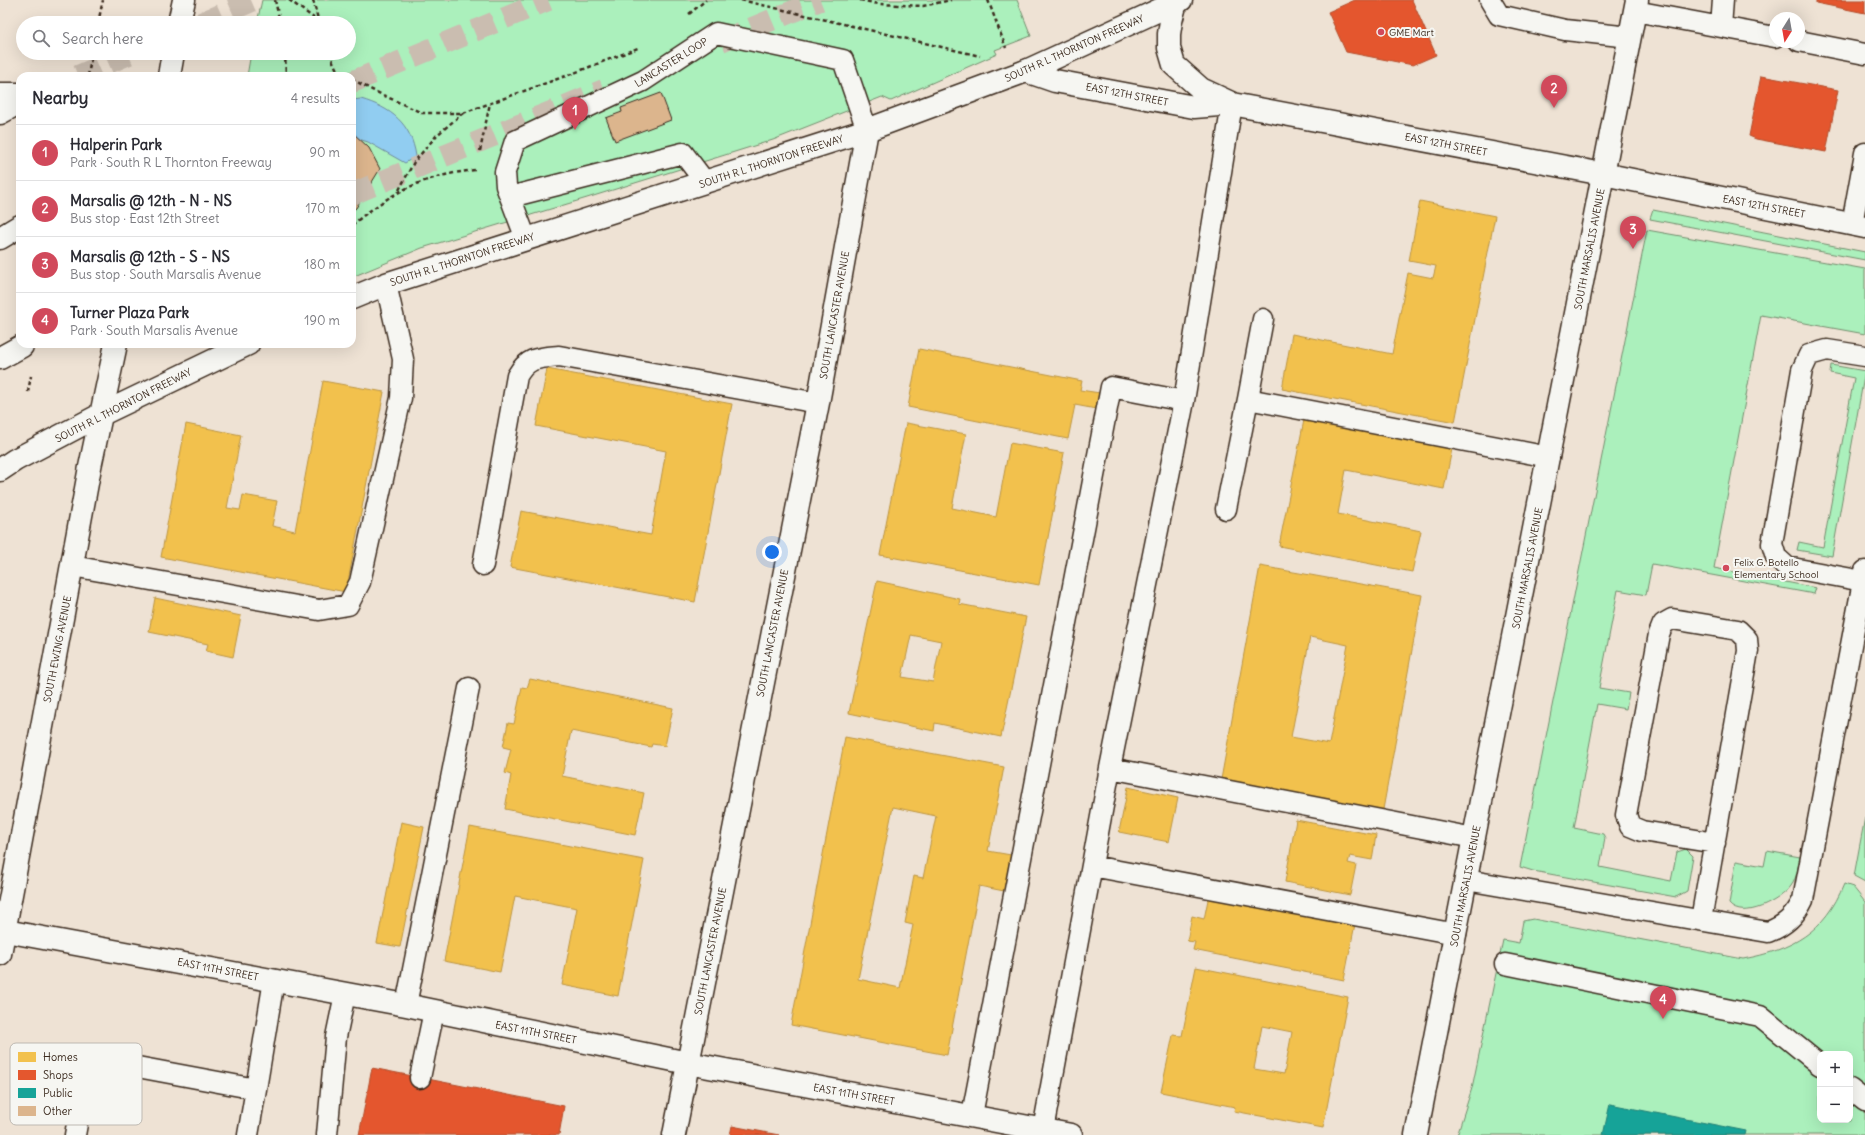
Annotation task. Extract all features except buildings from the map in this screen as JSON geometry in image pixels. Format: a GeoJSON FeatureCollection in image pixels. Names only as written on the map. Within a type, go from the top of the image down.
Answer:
{"type":"FeatureCollection","features":[{"type":"Feature","properties":{"kind":"main road"},"geometry":{"type":"LineString","coordinates":[[181,16],[184,0]]}},
{"type":"Feature","properties":{"kind":"main road"},"geometry":{"type":"LineString","coordinates":[[1178,1],[1170,21],[1169,34],[1169,48],[1174,66],[1201,89],[1232,104]]}},
{"type":"Feature","properties":{"kind":"main road","name":"SOUTH R L THORNTON FREEWAY"},"geometry":{"type":"LineString","coordinates":[[356,296],[386,284],[867,130],[1026,71],[1178,1]]}},
{"type":"Feature","properties":{"kind":"main road","name":"SOUTH MARSALIS AVENUE"},"geometry":{"type":"LineString","coordinates":[[1416,1135],[1636,5]]}},
{"type":"Feature","properties":{"kind":"main road"},"geometry":{"type":"LineString","coordinates":[[170,72],[172,60]]}},
{"type":"Feature","properties":{"kind":"main road","name":"EAST 12TH STREET"},"geometry":{"type":"LineString","coordinates":[[1026,71],[1054,81],[1194,107],[1232,104],[1603,174],[1858,225]]}},
{"type":"Feature","properties":{"kind":"main road"},"geometry":{"type":"LineString","coordinates":[[0,94],[16,94]]}},
{"type":"Feature","properties":{"kind":"main road"},"geometry":{"type":"LineString","coordinates":[[0,113],[16,104]]}},
{"type":"Feature","properties":{"kind":"main road","name":"SOUTH LANCASTER AVENUE"},"geometry":{"type":"LineString","coordinates":[[674,1135],[818,403],[867,130]]}},
{"type":"Feature","properties":{"kind":"main road"},"geometry":{"type":"LineString","coordinates":[[0,238],[16,228]]}},
{"type":"Feature","properties":{"kind":"main road"},"geometry":{"type":"LineString","coordinates":[[0,358],[18,348]]}},
{"type":"Feature","properties":{"kind":"main road","name":"SOUTH EWING AVENUE"},"geometry":{"type":"LineString","coordinates":[[0,954],[2,930],[90,467],[115,348]]}},
{"type":"Feature","properties":{"kind":"main road","name":"SOUTH R L THORNTON FREEWAY"},"geometry":{"type":"LineString","coordinates":[[0,470],[15,460],[102,414],[240,348]]}},
{"type":"Feature","properties":{"kind":"main road","name":"EAST 11TH STREET"},"geometry":{"type":"LineString","coordinates":[[2,930],[406,1005],[688,1063],[972,1115],[1042,1132],[1071,1135]]}},
{"type":"Feature","properties":{"kind":"lane"},"geometry":{"type":"LineString","coordinates":[[1490,0],[1499,15],[1564,30],[1630,37]]}},
{"type":"Feature","properties":{"kind":"lane"},"geometry":{"type":"LineString","coordinates":[[1721,26],[1724,0]]}},
{"type":"Feature","properties":{"kind":"lane"},"geometry":{"type":"LineString","coordinates":[[1636,5],[1721,26],[1769,36]]}},
{"type":"Feature","properties":{"kind":"lane","name":"LANCASTER LOOP"},"geometry":{"type":"LineString","coordinates":[[526,239],[506,186],[504,172],[514,141],[643,81],[716,33],[843,60],[867,130]]}},
{"type":"Feature","properties":{"kind":"lane"},"geometry":{"type":"LineString","coordinates":[[1805,42],[1865,54]]}},
{"type":"Feature","properties":{"kind":"lane"},"geometry":{"type":"LineString","coordinates":[[1042,1132],[1110,768],[1184,401],[1232,104]]}},
{"type":"Feature","properties":{"kind":"lane"},"geometry":{"type":"LineString","coordinates":[[510,197],[683,153],[705,182]]}},
{"type":"Feature","properties":{"kind":"lane"},"geometry":{"type":"LineString","coordinates":[[1858,225],[1865,153]]}},
{"type":"Feature","properties":{"kind":"lane"},"geometry":{"type":"LineString","coordinates":[[72,566],[319,610],[348,605],[360,582],[401,398],[403,358],[386,284]]}},
{"type":"Feature","properties":{"kind":"lane"},"geometry":{"type":"LineString","coordinates":[[1226,509],[1264,319]]}},
{"type":"Feature","properties":{"kind":"lane"},"geometry":{"type":"LineString","coordinates":[[1466,880],[1768,932],[1779,928],[1798,911],[1803,900],[1864,576],[1787,567],[1776,557],[1772,544],[1802,370],[1809,355],[1827,350],[1865,356]]}},
{"type":"Feature","properties":{"kind":"lane"},"geometry":{"type":"LineString","coordinates":[[483,565],[518,376],[523,366],[534,359],[558,356],[818,403]]}},
{"type":"Feature","properties":{"kind":"lane"},"geometry":{"type":"LineString","coordinates":[[972,1115],[1111,387],[1184,401]]}},
{"type":"Feature","properties":{"kind":"lane"},"geometry":{"type":"LineString","coordinates":[[1248,399],[1549,457]]}},
{"type":"Feature","properties":{"kind":"lane"},"geometry":{"type":"LineString","coordinates":[[1701,920],[1715,843],[1748,651],[1747,639],[1738,630],[1672,619],[1662,624],[1659,634],[1626,815],[1630,826],[1642,831],[1715,843]]}},
{"type":"Feature","properties":{"kind":"lane"},"geometry":{"type":"LineString","coordinates":[[406,1005],[469,688]]}},
{"type":"Feature","properties":{"kind":"lane"},"geometry":{"type":"LineString","coordinates":[[1110,768],[1474,838]]}},
{"type":"Feature","properties":{"kind":"lane"},"geometry":{"type":"LineString","coordinates":[[1092,866],[1456,934]]}},
{"type":"Feature","properties":{"kind":"lane"},"geometry":{"type":"LineString","coordinates":[[1505,964],[1760,1016],[1817,1063]]}},
{"type":"Feature","properties":{"kind":"lane"},"geometry":{"type":"LineString","coordinates":[[248,1135],[274,980]]}},
{"type":"Feature","properties":{"kind":"lane"},"geometry":{"type":"LineString","coordinates":[[327,1135],[336,1037],[345,994]]}},
{"type":"Feature","properties":{"kind":"lane"},"geometry":{"type":"LineString","coordinates":[[420,1078],[434,1011]]}},
{"type":"Feature","properties":{"kind":"lane"},"geometry":{"type":"LineString","coordinates":[[142,1068],[256,1089]]}},
{"type":"Feature","properties":{"kind":"lane"},"geometry":{"type":"LineString","coordinates":[[1853,1091],[1865,1101]]}},
{"type":"Feature","properties":{"kind":"lane"},"geometry":{"type":"LineString","coordinates":[[75,1135],[77,1125]]}},
{"type":"Feature","properties":{"kind":"path"},"geometry":{"type":"LineString","coordinates":[[99,16],[102,0]]}},
{"type":"Feature","properties":{"kind":"path"},"geometry":{"type":"LineString","coordinates":[[275,0],[278,16]]}},
{"type":"Feature","properties":{"kind":"path"},"geometry":{"type":"LineString","coordinates":[[290,0],[310,16]]}},
{"type":"Feature","properties":{"kind":"path"},"geometry":{"type":"LineString","coordinates":[[314,0],[317,16]]}},
{"type":"Feature","properties":{"kind":"path"},"geometry":{"type":"LineString","coordinates":[[684,18],[706,0]]}},
{"type":"Feature","properties":{"kind":"path"},"geometry":{"type":"LineString","coordinates":[[741,0],[981,56]]}},
{"type":"Feature","properties":{"kind":"path"},"geometry":{"type":"LineString","coordinates":[[860,0],[878,4],[923,6],[951,0]]}},
{"type":"Feature","properties":{"kind":"path"},"geometry":{"type":"LineString","coordinates":[[988,0],[1012,63],[1026,71]]}},
{"type":"Feature","properties":{"kind":"path"},"geometry":{"type":"LineString","coordinates":[[356,81],[422,113],[463,113],[574,73],[644,44]]}},
{"type":"Feature","properties":{"kind":"path"},"geometry":{"type":"LineString","coordinates":[[89,72],[91,60]]}},
{"type":"Feature","properties":{"kind":"path"},"geometry":{"type":"LineString","coordinates":[[285,60],[286,72]]}},
{"type":"Feature","properties":{"kind":"path"},"geometry":{"type":"LineString","coordinates":[[332,60],[337,70],[340,72]]}},
{"type":"Feature","properties":{"kind":"path"},"geometry":{"type":"LineString","coordinates":[[479,155],[490,103]]}},
{"type":"Feature","properties":{"kind":"path"},"geometry":{"type":"LineString","coordinates":[[399,191],[414,162],[437,136],[463,113]]}},
{"type":"Feature","properties":{"kind":"path"},"geometry":{"type":"LineString","coordinates":[[356,222],[375,206],[399,191],[450,173],[476,170],[477,162]]}},
{"type":"Feature","properties":{"kind":"green space"},"geometry":{"type":"Polygon","coordinates":[[[262,0],[1017,0],[1031,36],[995,50],[997,54],[891,101],[882,97],[773,140],[422,248],[356,275],[356,72],[248,72],[250,60],[356,60],[356,16],[259,16],[262,0]]]}},
{"type":"Feature","properties":{"kind":"green space"},"geometry":{"type":"Polygon","coordinates":[[[1653,210],[1865,252],[1865,260],[1650,219],[1653,210]]]}},
{"type":"Feature","properties":{"kind":"green space"},"geometry":{"type":"Polygon","coordinates":[[[1647,230],[1865,269],[1865,334],[1761,315],[1714,568],[1816,588],[1814,594],[1652,564],[1646,595],[1618,590],[1599,688],[1629,693],[1626,709],[1597,704],[1574,828],[1603,834],[1605,838],[1600,867],[1671,881],[1677,852],[1686,849],[1693,856],[1687,891],[1676,897],[1533,871],[1520,867],[1647,230]]]}},
{"type":"Feature","properties":{"kind":"green space"},"geometry":{"type":"Polygon","coordinates":[[[1831,365],[1865,371],[1832,556],[1797,550],[1799,542],[1823,547],[1854,378],[1830,373],[1831,365]]]}},
{"type":"Feature","properties":{"kind":"green space"},"geometry":{"type":"Polygon","coordinates":[[[1865,817],[1865,882],[1854,876],[1865,817]]]}},
{"type":"Feature","properties":{"kind":"green space"},"geometry":{"type":"Polygon","coordinates":[[[1767,851],[1800,857],[1795,880],[1779,897],[1762,907],[1743,910],[1735,909],[1729,904],[1736,861],[1764,866],[1767,851]]]}},
{"type":"Feature","properties":{"kind":"green space"},"geometry":{"type":"Polygon","coordinates":[[[1844,884],[1853,887],[1865,902],[1865,1135],[1457,1135],[1472,1088],[1503,940],[1519,943],[1523,921],[1533,919],[1743,959],[1777,950],[1791,944],[1805,936],[1827,915],[1844,884]]]}},
{"type":"Feature","properties":{"kind":"water"},"geometry":{"type":"Polygon","coordinates":[[[361,99],[382,107],[398,118],[410,134],[416,156],[405,163],[368,142],[356,138],[356,100],[361,99]]]}},
{"type":"Feature","properties":{"kind":"tunnel"},"geometry":{"type":"LineString","coordinates":[[217,16],[254,0]]}},
{"type":"Feature","properties":{"kind":"tunnel"},"geometry":{"type":"LineString","coordinates":[[356,80],[548,0]]}},
{"type":"Feature","properties":{"kind":"tunnel"},"geometry":{"type":"LineString","coordinates":[[721,41],[820,0]]}},
{"type":"Feature","properties":{"kind":"tunnel"},"geometry":{"type":"LineString","coordinates":[[87,72],[115,60]]}},
{"type":"Feature","properties":{"kind":"tunnel"},"geometry":{"type":"LineString","coordinates":[[356,192],[604,90]]}},
{"type":"Feature","properties":{"kind":"place","name":"GME Mart"},"geometry":{"type":"Point","coordinates":[1381,32]}},
{"type":"Feature","properties":{"kind":"place","name":"Marsalis @ 12th - N - NS"},"geometry":{"type":"Point","coordinates":[1554,108]}},
{"type":"Feature","properties":{"kind":"place","name":"Halperin Park"},"geometry":{"type":"Point","coordinates":[575,130]}},
{"type":"Feature","properties":{"kind":"place","name":"Marsalis @ 12th - S - NS"},"geometry":{"type":"Point","coordinates":[1633,249]}},
{"type":"Feature","properties":{"kind":"place","name":"Felix G. Botello Elementary School"},"geometry":{"type":"Point","coordinates":[1726,568]}},
{"type":"Feature","properties":{"kind":"place","name":"Turner Plaza Park"},"geometry":{"type":"Point","coordinates":[1663,1019]}}]}
